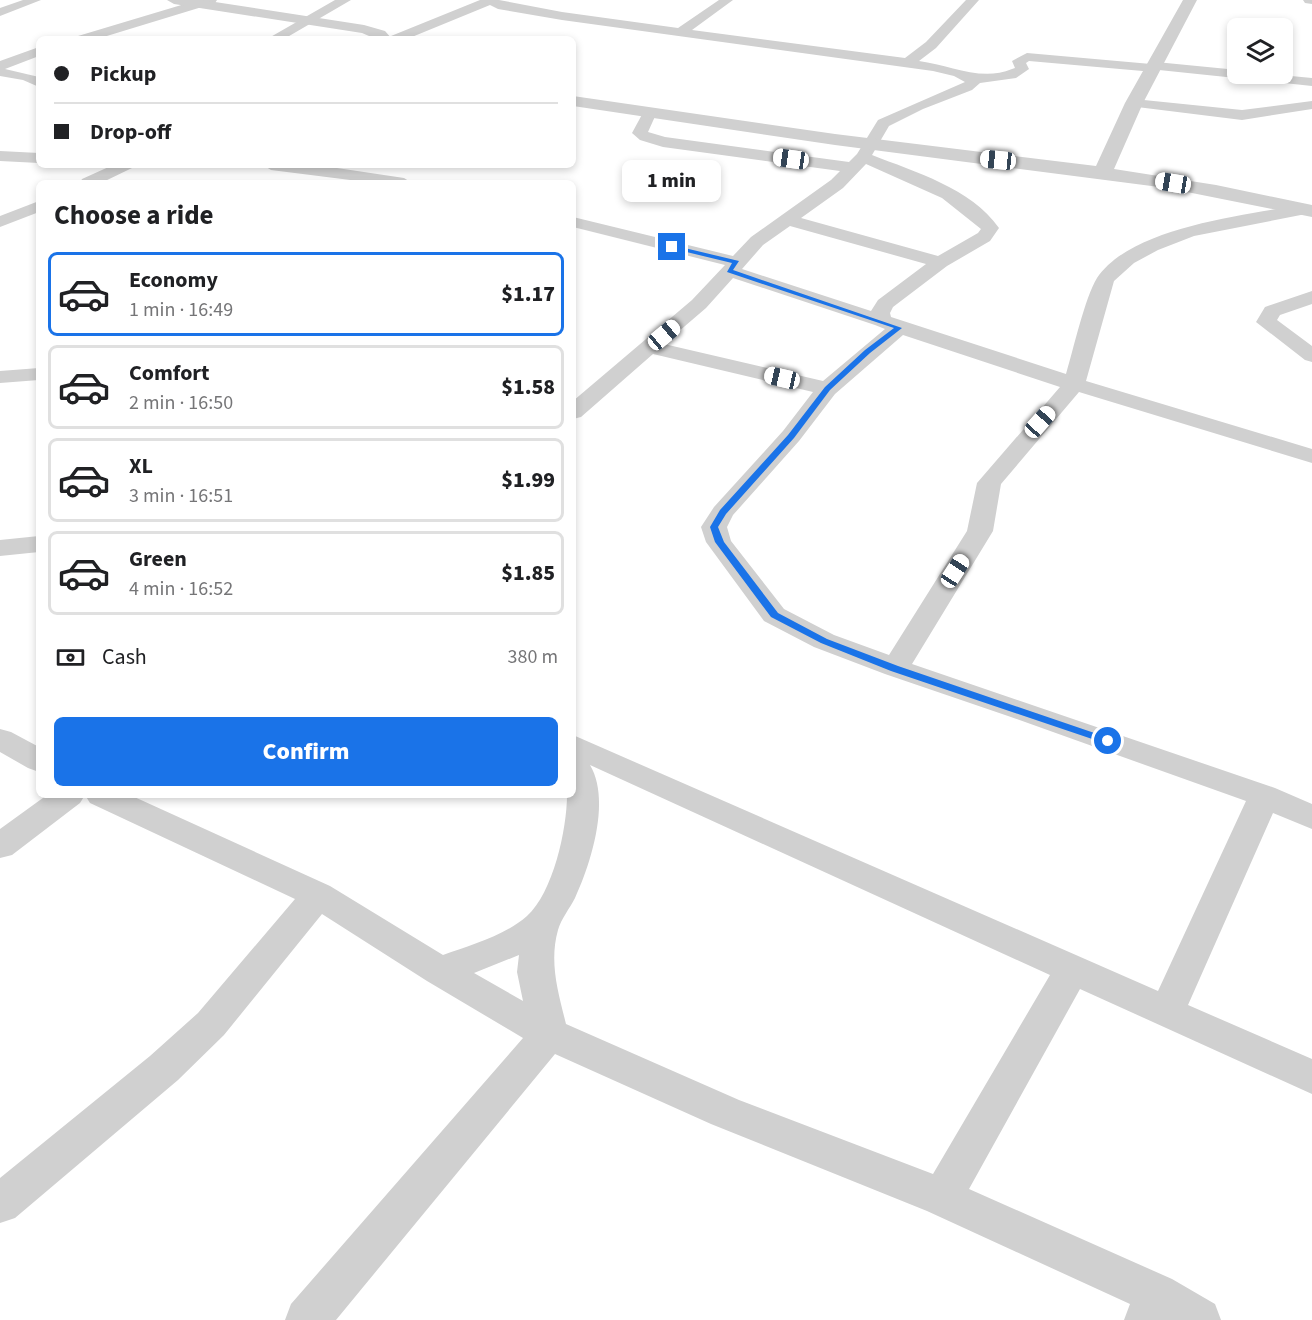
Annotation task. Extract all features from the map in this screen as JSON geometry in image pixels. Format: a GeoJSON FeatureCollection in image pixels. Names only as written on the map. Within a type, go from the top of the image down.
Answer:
{"type":"FeatureCollection","features":[{"type":"Feature","properties":{"kind":"street"},"geometry":{"type":"LineString","coordinates":[[0,12],[34,0]]}},
{"type":"Feature","properties":{"kind":"street"},"geometry":{"type":"LineString","coordinates":[[174,0],[204,2],[373,31],[382,36]]}},
{"type":"Feature","properties":{"kind":"street"},"geometry":{"type":"LineString","coordinates":[[280,36],[345,0]]}},
{"type":"Feature","properties":{"kind":"street"},"geometry":{"type":"LineString","coordinates":[[403,36],[491,0],[498,5],[523,10],[908,63],[971,79],[998,78],[1016,73],[1022,69],[1019,61],[1027,57],[1312,82]]}},
{"type":"Feature","properties":{"kind":"street"},"geometry":{"type":"LineString","coordinates":[[682,31],[727,0]]}},
{"type":"Feature","properties":{"kind":"street"},"geometry":{"type":"LineString","coordinates":[[908,63],[931,45],[973,0]]}},
{"type":"Feature","properties":{"kind":"street"},"geometry":{"type":"LineString","coordinates":[[1103,172],[1134,103],[1190,0]]}},
{"type":"Feature","properties":{"kind":"street"},"geometry":{"type":"LineString","coordinates":[[93,36],[204,2]]}},
{"type":"Feature","properties":{"kind":"street"},"geometry":{"type":"LineString","coordinates":[[0,66],[36,52]]}},
{"type":"Feature","properties":{"kind":"street"},"geometry":{"type":"LineString","coordinates":[[0,72],[27,77],[36,82]]}},
{"type":"Feature","properties":{"kind":"street"},"geometry":{"type":"LineString","coordinates":[[576,409],[699,304],[757,241],[822,196],[862,156],[878,129],[889,120],[973,84],[971,79]]}},
{"type":"Feature","properties":{"kind":"street"},"geometry":{"type":"LineString","coordinates":[[576,101],[650,112],[862,156],[920,180],[958,200],[980,216],[990,228],[984,237],[939,262],[885,304],[880,313],[890,324]]}},
{"type":"Feature","properties":{"kind":"street"},"geometry":{"type":"LineString","coordinates":[[1134,103],[1242,114],[1312,105]]}},
{"type":"Feature","properties":{"kind":"street"},"geometry":{"type":"LineString","coordinates":[[650,112],[640,133],[655,140],[1103,172],[1173,183],[1309,210]]}},
{"type":"Feature","properties":{"kind":"street"},"geometry":{"type":"LineString","coordinates":[[0,156],[36,158]]}},
{"type":"Feature","properties":{"kind":"street"},"geometry":{"type":"LineString","coordinates":[[94,180],[120,168]]}},
{"type":"Feature","properties":{"kind":"street"},"geometry":{"type":"LineString","coordinates":[[299,168],[386,180]]}},
{"type":"Feature","properties":{"kind":"street"},"geometry":{"type":"LineString","coordinates":[[0,222],[36,207]]}},
{"type":"Feature","properties":{"kind":"street"},"geometry":{"type":"LineString","coordinates":[[895,668],[980,531],[989,483],[1074,384],[1105,281],[1114,269],[1127,259],[1152,246],[1189,232],[1309,210]]}},
{"type":"Feature","properties":{"kind":"street"},"geometry":{"type":"LineString","coordinates":[[786,219],[939,262]]}},
{"type":"Feature","properties":{"kind":"street"},"geometry":{"type":"LineString","coordinates":[[576,223],[733,267],[890,324],[1074,384],[1312,456]]}},
{"type":"Feature","properties":{"kind":"street"},"geometry":{"type":"LineString","coordinates":[[1312,297],[1272,311],[1266,322],[1312,356]]}},
{"type":"Feature","properties":{"kind":"street"},"geometry":{"type":"LineString","coordinates":[[890,324],[868,351],[827,389],[791,436],[723,512],[714,527],[719,542],[774,615],[824,641],[895,668],[1019,709],[1264,796],[1312,817]]}},
{"type":"Feature","properties":{"kind":"street"},"geometry":{"type":"LineString","coordinates":[[649,347],[827,389]]}},
{"type":"Feature","properties":{"kind":"street"},"geometry":{"type":"LineString","coordinates":[[0,377],[36,374]]}},
{"type":"Feature","properties":{"kind":"street"},"geometry":{"type":"LineString","coordinates":[[0,548],[36,544]]}},
{"type":"Feature","properties":{"kind":"street"},"geometry":{"type":"LineString","coordinates":[[0,739],[36,760]]}},
{"type":"Feature","properties":{"kind":"street"},"geometry":{"type":"LineString","coordinates":[[576,746],[1312,1077]]}},
{"type":"Feature","properties":{"kind":"street"},"geometry":{"type":"LineString","coordinates":[[440,971],[509,944],[541,924],[558,899],[573,858],[580,819],[583,784],[576,769]]}},
{"type":"Feature","properties":{"kind":"street"},"geometry":{"type":"LineString","coordinates":[[1167,1011],[1264,796]]}},
{"type":"Feature","properties":{"kind":"street"},"geometry":{"type":"LineString","coordinates":[[0,846],[65,798]]}},
{"type":"Feature","properties":{"kind":"street"},"geometry":{"type":"LineString","coordinates":[[108,798],[318,895],[440,971],[549,1034],[725,1112],[942,1197],[1151,1307],[1199,1320]]}},
{"type":"Feature","properties":{"kind":"street"},"geometry":{"type":"LineString","coordinates":[[0,1204],[164,1068],[211,1024],[318,895]]}},
{"type":"Feature","properties":{"kind":"street"},"geometry":{"type":"LineString","coordinates":[[541,924],[536,972],[549,1034]]}},
{"type":"Feature","properties":{"kind":"street"},"geometry":{"type":"LineString","coordinates":[[942,1197],[1073,968]]}},
{"type":"Feature","properties":{"kind":"street"},"geometry":{"type":"LineString","coordinates":[[308,1319],[549,1034]]}},
{"type":"Feature","properties":{"kind":"route"},"geometry":{"type":"LineString","coordinates":[[672,247],[737,262],[729,271],[899,328],[868,351],[827,389],[791,436],[723,512],[714,527],[719,542],[774,615],[824,641],[895,668],[1108,741]]}}]}
